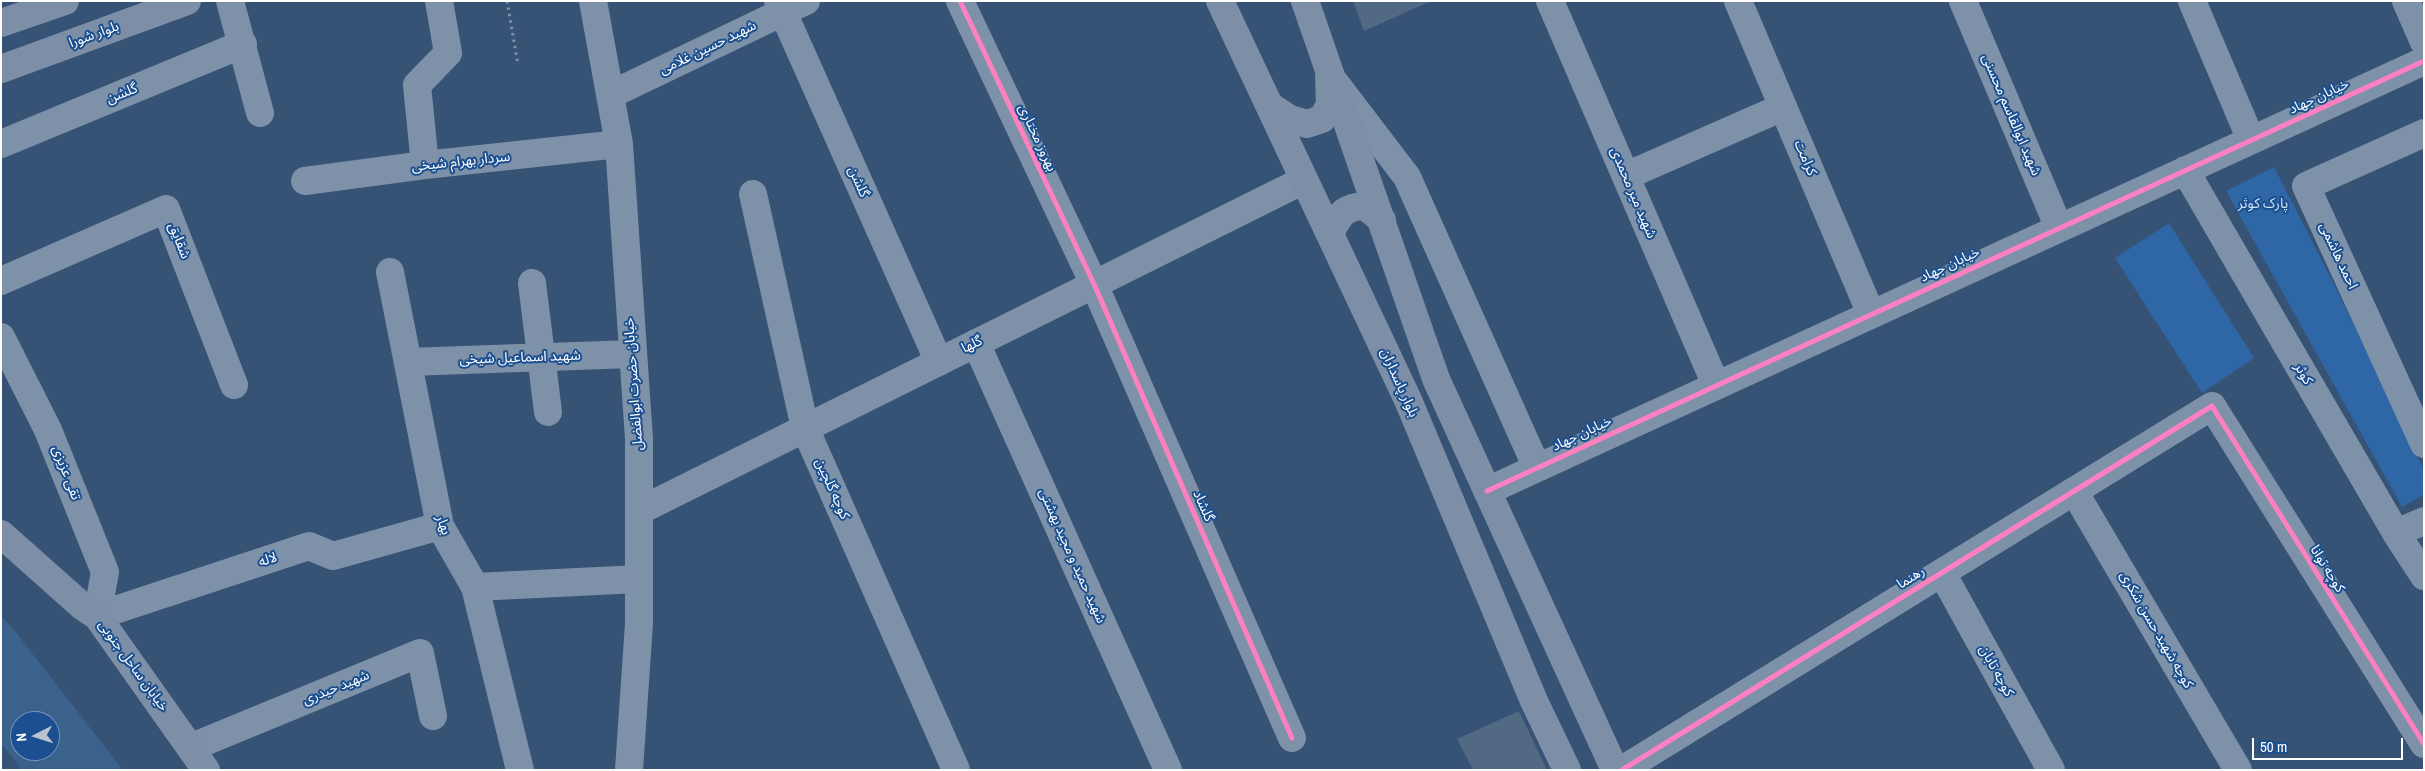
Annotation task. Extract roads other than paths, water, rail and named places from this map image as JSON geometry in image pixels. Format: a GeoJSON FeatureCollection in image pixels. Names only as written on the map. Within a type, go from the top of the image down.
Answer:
{"type":"FeatureCollection","features":[{"type":"Feature","properties":{"kind":"main road"},"geometry":{"type":"LineString","coordinates":[[13,13],[65,1]]}},
{"type":"Feature","properties":{"kind":"main road","name":"بلوار شورا"},"geometry":{"type":"LineString","coordinates":[[1,70],[187,1]]}},
{"type":"Feature","properties":{"kind":"main road","name":"بلوار پاسداران"},"geometry":{"type":"LineString","coordinates":[[1220,1],[1408,400],[1534,701],[1567,770]]}},
{"type":"Feature","properties":{"kind":"main road"},"geometry":{"type":"LineString","coordinates":[[1305,1],[1332,74],[1436,379],[1615,770]]}},
{"type":"Feature","properties":{"kind":"main road"},"geometry":{"type":"LineString","coordinates":[[1270,106],[1290,119],[1306,124],[1322,119],[1330,105],[1332,74]]}},
{"type":"Feature","properties":{"kind":"main road"},"geometry":{"type":"LineString","coordinates":[[1330,233],[1340,216],[1351,207],[1365,206],[1382,220]]}},
{"type":"Feature","properties":{"kind":"main road","name":"خیابان ساحل جنوبی"},"geometry":{"type":"LineString","coordinates":[[1,534],[82,606],[97,616],[192,747],[206,770]]}},
{"type":"Feature","properties":{"kind":"street"},"geometry":{"type":"LineString","coordinates":[[230,1],[260,113]]}},
{"type":"Feature","properties":{"kind":"street"},"geometry":{"type":"LineString","coordinates":[[425,165],[417,85],[448,53],[439,1]]}},
{"type":"Feature","properties":{"kind":"street","name":"خیابان حضرت ابوالفضل"},"geometry":{"type":"LineString","coordinates":[[593,1],[619,144],[639,440],[639,623],[629,770]]}},
{"type":"Feature","properties":{"kind":"street","name":"بهروز مختاری"},"geometry":{"type":"LineString","coordinates":[[960,1],[1094,284]]}},
{"type":"Feature","properties":{"kind":"street","name":"شهید میر محمدی"},"geometry":{"type":"LineString","coordinates":[[1550,1],[1716,385]]}},
{"type":"Feature","properties":{"kind":"street","name":"کرامت"},"geometry":{"type":"LineString","coordinates":[[1738,1],[1871,314]]}},
{"type":"Feature","properties":{"kind":"street","name":"شهید ابوالقاسم محسنی"},"geometry":{"type":"LineString","coordinates":[[1962,1],[2058,228]]}},
{"type":"Feature","properties":{"kind":"street"},"geometry":{"type":"LineString","coordinates":[[2192,1],[2251,140]]}},
{"type":"Feature","properties":{"kind":"street"},"geometry":{"type":"LineString","coordinates":[[2406,1],[2424,42]]}},
{"type":"Feature","properties":{"kind":"street","name":"گلشن"},"geometry":{"type":"LineString","coordinates":[[789,5],[938,362]]}},
{"type":"Feature","properties":{"kind":"street","name":"شهید حسین غلامی"},"geometry":{"type":"LineString","coordinates":[[610,95],[789,5]]}},
{"type":"Feature","properties":{"kind":"street","name":"گلشن"},"geometry":{"type":"LineString","coordinates":[[1,144],[243,44]]}},
{"type":"Feature","properties":{"kind":"street","name":"خیابان جهاد"},"geometry":{"type":"LineString","coordinates":[[1487,491],[2424,61]]}},
{"type":"Feature","properties":{"kind":"street"},"geometry":{"type":"LineString","coordinates":[[1332,74],[1407,177],[1537,468]]}},
{"type":"Feature","properties":{"kind":"street"},"geometry":{"type":"LineString","coordinates":[[1626,176],[1783,107]]}},
{"type":"Feature","properties":{"kind":"street","name":"احمد هاشمی"},"geometry":{"type":"LineString","coordinates":[[2424,133],[2306,186],[2424,444]]}},
{"type":"Feature","properties":{"kind":"street","name":"سردار بهرام شیخی"},"geometry":{"type":"LineString","coordinates":[[305,181],[425,165],[619,144]]}},
{"type":"Feature","properties":{"kind":"street","name":"کوثر"},"geometry":{"type":"LineString","coordinates":[[2185,170],[2396,533],[2424,576]]}},
{"type":"Feature","properties":{"kind":"street","name":"گلها"},"geometry":{"type":"LineString","coordinates":[[639,511],[1304,180]]}},
{"type":"Feature","properties":{"kind":"street","name":"کوچه گلچین"},"geometry":{"type":"LineString","coordinates":[[753,194],[805,428],[956,770]]}},
{"type":"Feature","properties":{"kind":"street","name":"شقایق"},"geometry":{"type":"LineString","coordinates":[[1,281],[166,209],[234,385]]}},
{"type":"Feature","properties":{"kind":"street","name":"بهار"},"geometry":{"type":"LineString","coordinates":[[390,272],[440,526],[475,587],[520,770]]}},
{"type":"Feature","properties":{"kind":"street"},"geometry":{"type":"LineString","coordinates":[[532,282],[548,412]]}},
{"type":"Feature","properties":{"kind":"street","name":"گلشاد"},"geometry":{"type":"LineString","coordinates":[[1094,284],[1292,738]]}},
{"type":"Feature","properties":{"kind":"street","name":"تقی عزیزی"},"geometry":{"type":"LineString","coordinates":[[1,337],[48,430],[104,572],[97,616]]}},
{"type":"Feature","properties":{"kind":"street","name":"شهید حمید و مجید بهشتی"},"geometry":{"type":"LineString","coordinates":[[976,343],[1168,770]]}},
{"type":"Feature","properties":{"kind":"street","name":"شهید اسماعیل شیخی"},"geometry":{"type":"LineString","coordinates":[[408,362],[632,354]]}},
{"type":"Feature","properties":{"kind":"street","name":"رهنما"},"geometry":{"type":"LineString","coordinates":[[1622,770],[2212,406]]}},
{"type":"Feature","properties":{"kind":"street","name":"کوچه توانا"},"geometry":{"type":"LineString","coordinates":[[2212,406],[2424,744]]}},
{"type":"Feature","properties":{"kind":"street","name":"کوچه شهید حسن شکری"},"geometry":{"type":"LineString","coordinates":[[2074,491],[2238,770]]}},
{"type":"Feature","properties":{"kind":"street"},"geometry":{"type":"LineString","coordinates":[[2396,533],[2424,521]]}},
{"type":"Feature","properties":{"kind":"street","name":"لاله"},"geometry":{"type":"LineString","coordinates":[[97,616],[309,546],[333,556],[440,526]]}},
{"type":"Feature","properties":{"kind":"street","name":"کوچه تابان"},"geometry":{"type":"LineString","coordinates":[[1942,573],[2050,770]]}},
{"type":"Feature","properties":{"kind":"street"},"geometry":{"type":"LineString","coordinates":[[475,587],[639,579]]}},
{"type":"Feature","properties":{"kind":"street","name":"شهید حیدری"},"geometry":{"type":"LineString","coordinates":[[192,747],[420,653],[433,716]]}},
{"type":"Feature","properties":{"kind":"park label","name":"پارک کوثر"},"geometry":{"type":"Point","coordinates":[2263,204]}}]}
